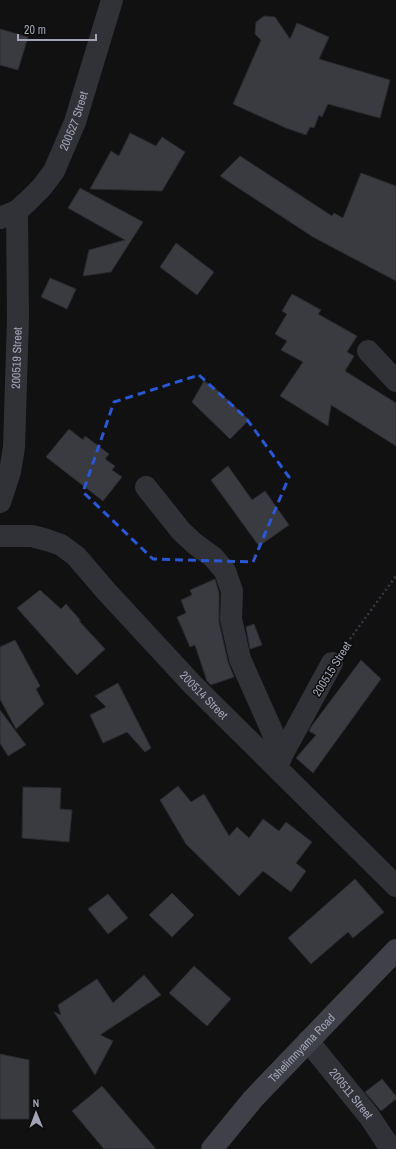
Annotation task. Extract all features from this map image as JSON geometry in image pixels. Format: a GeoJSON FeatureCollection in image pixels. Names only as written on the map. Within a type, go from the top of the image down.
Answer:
{"type":"FeatureCollection","features":[{"type":"Feature","properties":{"kind":"street","name":"200527 Street"},"geometry":{"type":"LineString","coordinates":[[8,214],[42,187],[54,171],[75,122],[112,0]]}},
{"type":"Feature","properties":{"kind":"street","name":"200519 Street"},"geometry":{"type":"LineString","coordinates":[[0,502],[10,472],[14,447],[18,318],[8,214]]}},
{"type":"Feature","properties":{"kind":"street"},"geometry":{"type":"LineString","coordinates":[[368,352],[396,381]]}},
{"type":"Feature","properties":{"kind":"street"},"geometry":{"type":"LineString","coordinates":[[146,487],[181,531],[226,571],[232,591],[231,619],[240,659],[272,731],[278,763]]}},
{"type":"Feature","properties":{"kind":"street","name":"200514 Street"},"geometry":{"type":"LineString","coordinates":[[0,536],[32,536],[61,545],[76,556],[106,591],[193,685],[278,763],[396,886]]}},
{"type":"Feature","properties":{"kind":"street","name":"200515 Street"},"geometry":{"type":"LineString","coordinates":[[278,763],[332,663]]}},
{"type":"Feature","properties":{"kind":"street","name":"Tshelimnyama Road"},"geometry":{"type":"LineString","coordinates":[[212,1149],[253,1099],[396,950]]}},
{"type":"Feature","properties":{"kind":"street","name":"200511 Street"},"geometry":{"type":"LineString","coordinates":[[308,1042],[369,1116],[391,1149]]}},
{"type":"Feature","properties":{"kind":"path","name":"200515 Street"},"geometry":{"type":"LineString","coordinates":[[332,663],[396,576]]}},
{"type":"Feature","properties":{"kind":"highlighted area"},"geometry":{"type":"Polygon","coordinates":[[[199,375],[246,418],[289,477],[253,562],[153,559],[83,492],[114,402],[199,375]]]}},
{"type":"Feature","properties":{"kind":"building"},"geometry":{"type":"Polygon","coordinates":[[[264,16],[275,17],[290,39],[297,23],[329,37],[319,59],[390,80],[380,118],[328,104],[322,117],[319,115],[314,128],[310,127],[306,135],[286,128],[233,104],[261,40],[255,34],[256,22],[264,16]]]}},
{"type":"Feature","properties":{"kind":"building"},"geometry":{"type":"Polygon","coordinates":[[[0,29],[28,37],[18,70],[0,65],[0,29]]]}},
{"type":"Feature","properties":{"kind":"building"},"geometry":{"type":"Polygon","coordinates":[[[130,133],[156,146],[162,137],[185,152],[162,191],[90,189],[111,151],[119,156],[130,133]]]}},
{"type":"Feature","properties":{"kind":"building"},"geometry":{"type":"Polygon","coordinates":[[[240,156],[332,216],[334,213],[343,218],[361,173],[396,186],[396,281],[313,237],[220,176],[240,156]]]}},
{"type":"Feature","properties":{"kind":"building"},"geometry":{"type":"Polygon","coordinates":[[[80,188],[143,222],[111,272],[83,276],[89,250],[125,240],[68,208],[80,188]]]}},
{"type":"Feature","properties":{"kind":"building"},"geometry":{"type":"Polygon","coordinates":[[[176,243],[214,272],[197,295],[160,267],[176,243]]]}},
{"type":"Feature","properties":{"kind":"building"},"geometry":{"type":"Polygon","coordinates":[[[50,278],[76,289],[67,309],[41,297],[50,278]]]}},
{"type":"Feature","properties":{"kind":"building"},"geometry":{"type":"Polygon","coordinates":[[[292,294],[321,310],[318,314],[357,336],[347,352],[354,356],[345,371],[396,403],[396,446],[331,405],[328,426],[280,396],[303,362],[281,350],[287,341],[275,334],[287,314],[282,311],[292,294]]]}},
{"type":"Feature","properties":{"kind":"building"},"geometry":{"type":"Polygon","coordinates":[[[204,381],[216,389],[249,420],[230,439],[192,402],[204,381]]]}},
{"type":"Feature","properties":{"kind":"building"},"geometry":{"type":"Polygon","coordinates":[[[69,429],[83,440],[85,436],[109,454],[105,459],[115,466],[112,470],[122,477],[103,501],[46,457],[69,429]]]}},
{"type":"Feature","properties":{"kind":"building"},"geometry":{"type":"Polygon","coordinates":[[[228,466],[252,500],[265,491],[289,525],[259,546],[211,480],[228,466]]]}},
{"type":"Feature","properties":{"kind":"building"},"geometry":{"type":"Polygon","coordinates":[[[215,579],[219,593],[219,622],[228,662],[234,677],[211,685],[207,681],[195,645],[190,647],[177,617],[186,613],[181,600],[192,595],[190,590],[215,579]]]}},
{"type":"Feature","properties":{"kind":"building"},"geometry":{"type":"Polygon","coordinates":[[[40,590],[61,609],[66,604],[81,621],[79,621],[105,649],[77,675],[17,608],[40,590]]]}},
{"type":"Feature","properties":{"kind":"building"},"geometry":{"type":"Polygon","coordinates":[[[254,624],[262,645],[250,649],[246,627],[254,624]]]}},
{"type":"Feature","properties":{"kind":"building"},"geometry":{"type":"Polygon","coordinates":[[[15,640],[40,686],[36,689],[44,704],[16,729],[0,699],[0,647],[15,640]]]}},
{"type":"Feature","properties":{"kind":"building"},"geometry":{"type":"Polygon","coordinates":[[[361,660],[381,679],[313,773],[296,758],[316,735],[309,731],[311,727],[361,660]]]}},
{"type":"Feature","properties":{"kind":"building"},"geometry":{"type":"Polygon","coordinates":[[[118,683],[151,748],[145,752],[127,732],[103,743],[90,715],[106,707],[95,696],[118,683]]]}},
{"type":"Feature","properties":{"kind":"building"},"geometry":{"type":"Polygon","coordinates":[[[0,710],[26,745],[8,756],[0,743],[0,710]]]}},
{"type":"Feature","properties":{"kind":"building"},"geometry":{"type":"Polygon","coordinates":[[[178,786],[191,802],[204,794],[229,836],[237,827],[249,838],[263,819],[279,831],[286,822],[312,842],[296,863],[306,871],[291,892],[263,871],[239,896],[186,844],[160,800],[178,786]]]}},
{"type":"Feature","properties":{"kind":"building"},"geometry":{"type":"Polygon","coordinates":[[[23,787],[61,788],[60,809],[72,810],[69,842],[22,838],[23,787]]]}},
{"type":"Feature","properties":{"kind":"building"},"geometry":{"type":"Polygon","coordinates":[[[355,879],[384,912],[353,938],[348,932],[311,964],[288,938],[355,879]]]}},
{"type":"Feature","properties":{"kind":"building"},"geometry":{"type":"Polygon","coordinates":[[[172,893],[194,915],[172,937],[149,915],[172,893]]]}},
{"type":"Feature","properties":{"kind":"building"},"geometry":{"type":"Polygon","coordinates":[[[108,894],[128,918],[108,934],[88,909],[108,894]]]}},
{"type":"Feature","properties":{"kind":"building"},"geometry":{"type":"Polygon","coordinates":[[[194,966],[231,999],[207,1026],[169,993],[194,966]]]}},
{"type":"Feature","properties":{"kind":"building"},"geometry":{"type":"Polygon","coordinates":[[[144,975],[161,995],[100,1035],[113,1041],[95,1075],[54,1012],[61,1015],[58,1005],[97,979],[113,1003],[144,975]]]}},
{"type":"Feature","properties":{"kind":"building"},"geometry":{"type":"Polygon","coordinates":[[[0,1054],[29,1060],[29,1119],[0,1119],[0,1054]]]}},
{"type":"Feature","properties":{"kind":"building"},"geometry":{"type":"Polygon","coordinates":[[[382,1079],[396,1096],[396,1099],[381,1111],[365,1092],[382,1079]]]}},
{"type":"Feature","properties":{"kind":"building"},"geometry":{"type":"Polygon","coordinates":[[[102,1086],[156,1149],[104,1149],[72,1111],[102,1086]]]}}]}
